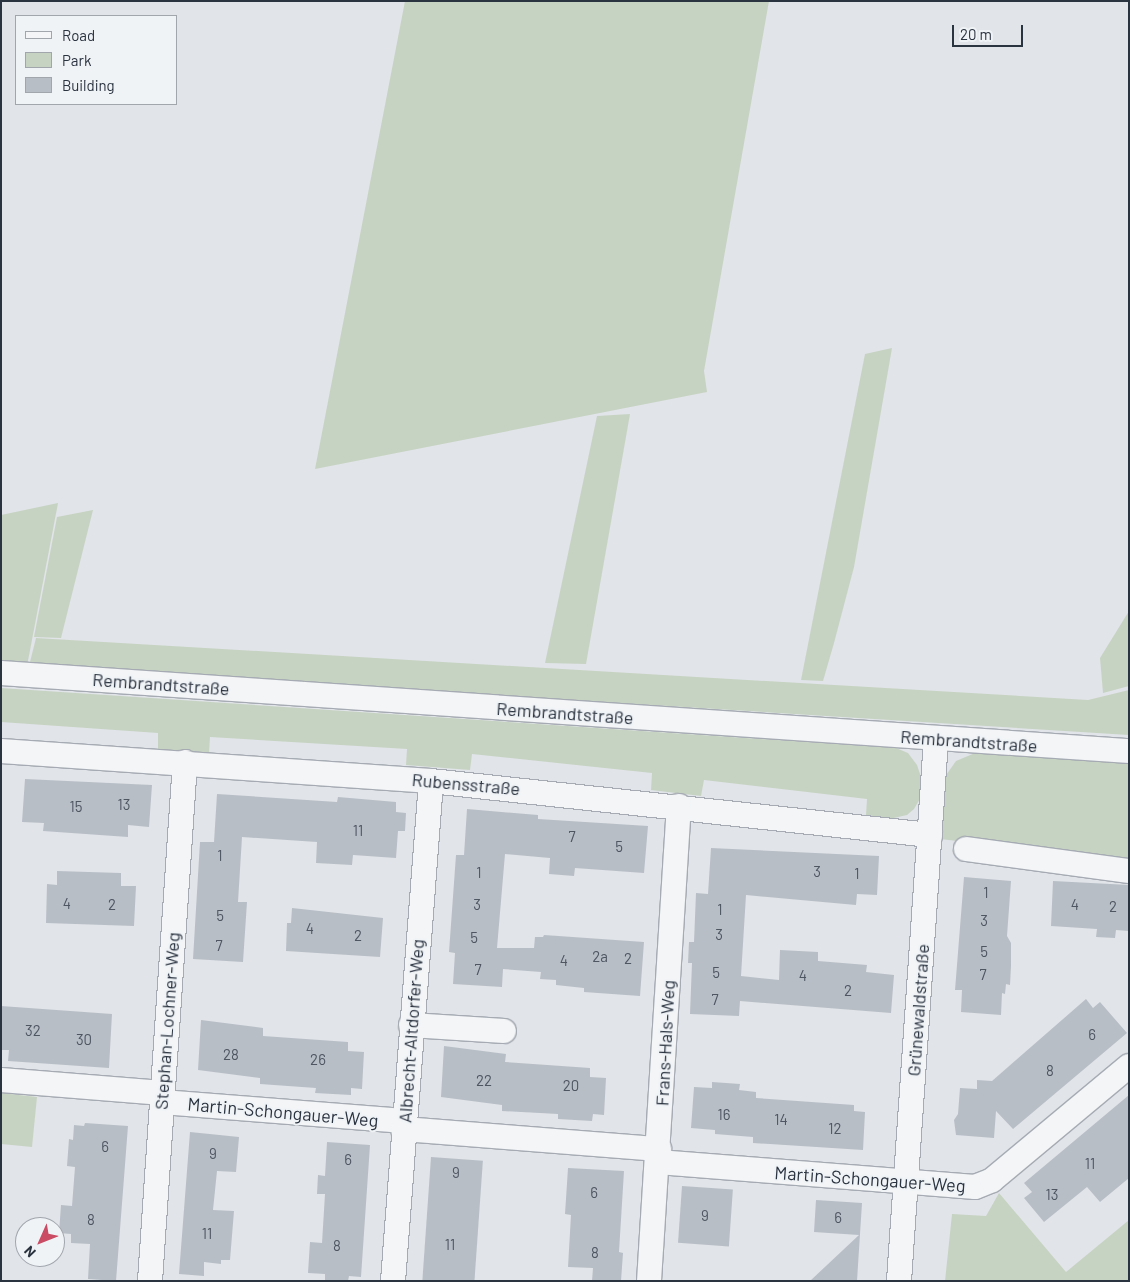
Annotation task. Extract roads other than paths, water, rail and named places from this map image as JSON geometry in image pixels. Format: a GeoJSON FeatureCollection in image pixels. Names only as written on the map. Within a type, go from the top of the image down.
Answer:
{"type":"FeatureCollection","features":[{"type":"Feature","properties":{"kind":"street","name":"Rembrandtstraße"},"geometry":{"type":"LineString","coordinates":[[1,673],[936,739],[1129,750]]}},
{"type":"Feature","properties":{"kind":"street","name":"Grünewaldstraße"},"geometry":{"type":"LineString","coordinates":[[900,1281],[936,739]]}},
{"type":"Feature","properties":{"kind":"street","name":"Rubensstraße"},"geometry":{"type":"LineString","coordinates":[[1,751],[184,762],[431,781],[679,806],[930,835]]}},
{"type":"Feature","properties":{"kind":"street","name":"Stephan-Lochner-Weg"},"geometry":{"type":"LineString","coordinates":[[150,1281],[184,762]]}},
{"type":"Feature","properties":{"kind":"street","name":"Albrecht-Altdorfer-Weg"},"geometry":{"type":"LineString","coordinates":[[393,1281],[431,781]]}},
{"type":"Feature","properties":{"kind":"street","name":"Frans-Hals-Weg"},"geometry":{"type":"LineString","coordinates":[[649,1281],[679,806]]}},
{"type":"Feature","properties":{"kind":"street"},"geometry":{"type":"LineString","coordinates":[[966,849],[1129,871]]}},
{"type":"Feature","properties":{"kind":"street"},"geometry":{"type":"LineString","coordinates":[[411,1025],[504,1031]]}},
{"type":"Feature","properties":{"kind":"street","name":"Martin-Schongauer-Weg"},"geometry":{"type":"LineString","coordinates":[[1,1080],[162,1097],[658,1156],[906,1182],[975,1187],[992,1180],[1129,1066]]}}]}
